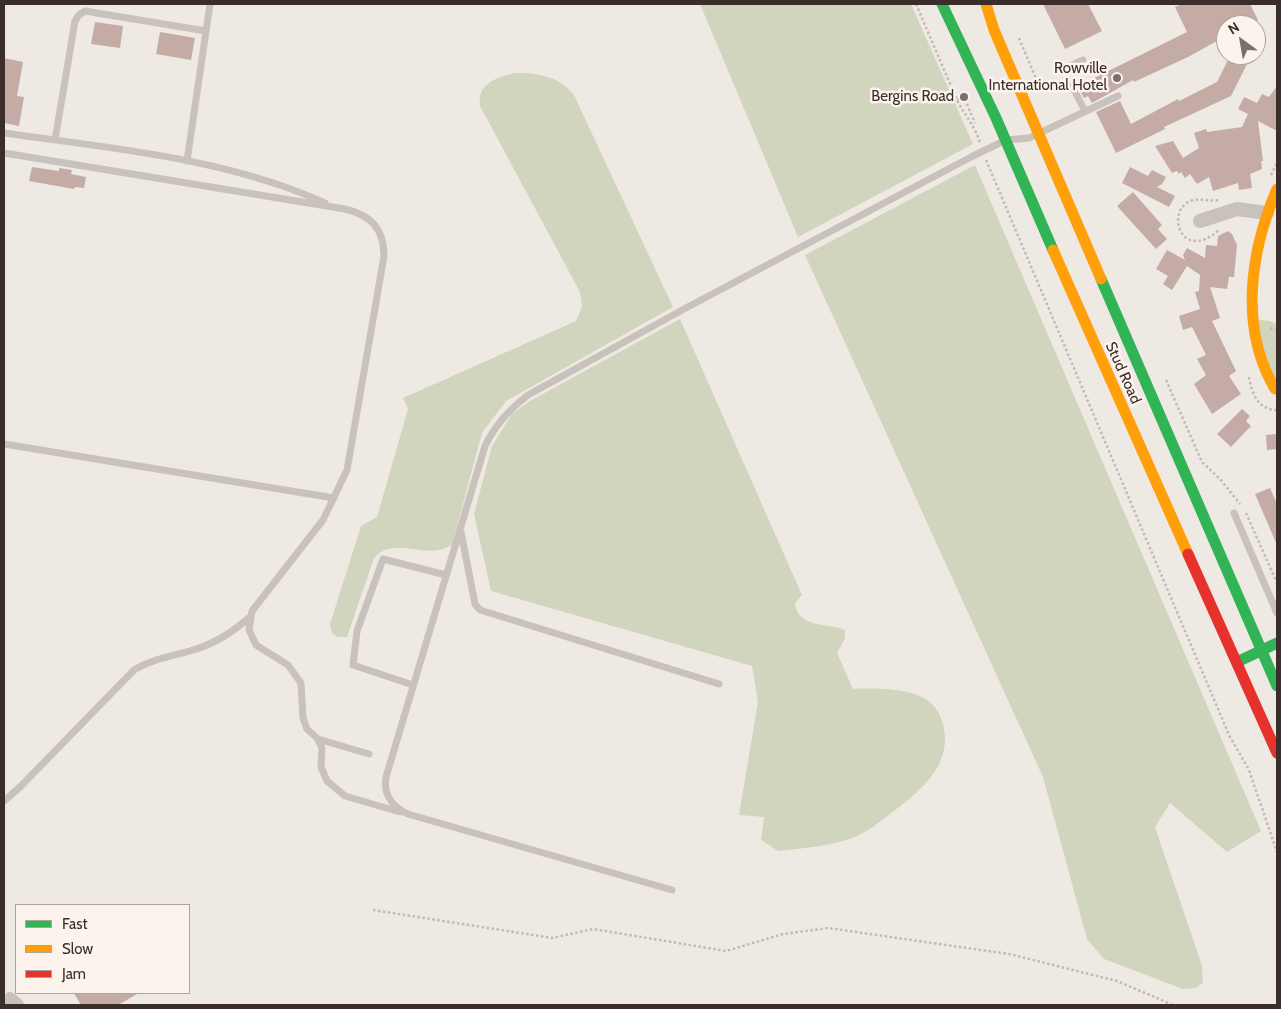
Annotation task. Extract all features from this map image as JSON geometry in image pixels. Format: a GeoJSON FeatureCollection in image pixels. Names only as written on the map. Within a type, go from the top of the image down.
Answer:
{"type":"FeatureCollection","features":[{"type":"Feature","properties":{"kind":"main road","name":"Stud Road"},"geometry":{"type":"LineString","coordinates":[[942,4],[1006,140],[1101,361],[1277,754]]}},
{"type":"Feature","properties":{"kind":"main road","name":"Stud Road"},"geometry":{"type":"LineString","coordinates":[[986,4],[994,30],[1038,134],[1277,686]]}},
{"type":"Feature","properties":{"kind":"main road"},"geometry":{"type":"LineString","coordinates":[[1275,389],[1265,377],[1259,362],[1254,323],[1255,275],[1267,213],[1277,189]]}},
{"type":"Feature","properties":{"kind":"main road"},"geometry":{"type":"LineString","coordinates":[[1237,662],[1277,643]]}},
{"type":"Feature","properties":{"kind":"street"},"geometry":{"type":"LineString","coordinates":[[1200,221],[1237,209],[1267,213]]}},
{"type":"Feature","properties":{"kind":"lane"},"geometry":{"type":"LineString","coordinates":[[187,161],[210,4]]}},
{"type":"Feature","properties":{"kind":"lane"},"geometry":{"type":"LineString","coordinates":[[55,140],[76,21],[82,13],[206,31]]}},
{"type":"Feature","properties":{"kind":"lane"},"geometry":{"type":"LineString","coordinates":[[1070,66],[1083,60]]}},
{"type":"Feature","properties":{"kind":"lane"},"geometry":{"type":"LineString","coordinates":[[1072,86],[1085,111]]}},
{"type":"Feature","properties":{"kind":"lane"},"geometry":{"type":"LineString","coordinates":[[408,814],[396,807],[386,794],[384,786],[485,446],[507,412],[528,395],[684,309],[982,151],[1006,140],[1029,138],[1118,96]]}},
{"type":"Feature","properties":{"kind":"lane"},"geometry":{"type":"LineString","coordinates":[[4,133],[187,161],[275,184],[333,207]]}},
{"type":"Feature","properties":{"kind":"lane"},"geometry":{"type":"LineString","coordinates":[[4,154],[354,211],[368,217],[382,236],[384,249],[347,470],[323,520],[250,616],[231,631],[206,645],[155,660],[134,670],[4,801]]}},
{"type":"Feature","properties":{"kind":"lane"},"geometry":{"type":"LineString","coordinates":[[4,444],[334,498]]}},
{"type":"Feature","properties":{"kind":"lane"},"geometry":{"type":"LineString","coordinates":[[1234,514],[1277,613]]}},
{"type":"Feature","properties":{"kind":"lane"},"geometry":{"type":"LineString","coordinates":[[461,531],[475,604],[480,610],[719,684]]}},
{"type":"Feature","properties":{"kind":"lane"},"geometry":{"type":"LineString","coordinates":[[413,684],[353,665],[357,631],[383,559],[446,575]]}},
{"type":"Feature","properties":{"kind":"lane"},"geometry":{"type":"LineString","coordinates":[[250,616],[248,630],[253,641],[288,665],[301,683],[302,718],[307,729],[317,738],[322,748],[320,760],[324,775],[338,792],[672,890]]}},
{"type":"Feature","properties":{"kind":"lane"},"geometry":{"type":"LineString","coordinates":[[317,738],[368,754]]}},
{"type":"Feature","properties":{"kind":"path"},"geometry":{"type":"LineString","coordinates":[[916,4],[964,115],[974,125],[999,195],[1229,735],[1248,770],[1277,852]]}},
{"type":"Feature","properties":{"kind":"path"},"geometry":{"type":"LineString","coordinates":[[957,100],[964,97],[975,123]]}},
{"type":"Feature","properties":{"kind":"path"},"geometry":{"type":"LineString","coordinates":[[1268,327],[1277,331]]}},
{"type":"Feature","properties":{"kind":"path"},"geometry":{"type":"LineString","coordinates":[[1163,372],[1202,462],[1224,483],[1245,512],[1277,583]]}},
{"type":"Feature","properties":{"kind":"path"},"geometry":{"type":"LineString","coordinates":[[373,910],[552,938],[593,929],[726,951],[783,934],[828,928],[1009,954],[1117,981],[1173,1005]]}},
{"type":"Feature","properties":{"kind":"green space"},"geometry":{"type":"Polygon","coordinates":[[[700,4],[911,4],[973,144],[798,237],[700,4]]]}},
{"type":"Feature","properties":{"kind":"green space"},"geometry":{"type":"Polygon","coordinates":[[[515,73],[532,73],[548,77],[562,84],[574,95],[673,307],[506,401],[482,433],[452,545],[431,551],[391,548],[382,551],[374,558],[347,637],[338,637],[332,634],[330,624],[361,526],[377,517],[408,409],[403,398],[576,321],[582,307],[580,292],[480,106],[482,92],[489,83],[515,73]]]}},
{"type":"Feature","properties":{"kind":"green space"},"geometry":{"type":"Polygon","coordinates":[[[975,165],[1261,831],[1227,852],[1170,803],[1155,827],[1202,966],[1203,983],[1195,988],[1183,989],[1104,959],[1087,939],[1043,777],[805,255],[975,165]]]}},
{"type":"Feature","properties":{"kind":"green space"},"geometry":{"type":"Polygon","coordinates":[[[680,319],[802,595],[795,603],[797,611],[807,621],[845,630],[845,638],[837,653],[853,689],[889,689],[908,692],[924,698],[932,704],[942,720],[945,742],[943,755],[931,776],[914,795],[894,811],[868,830],[850,839],[820,846],[778,851],[761,840],[764,817],[739,815],[758,702],[752,666],[491,591],[474,514],[492,446],[512,414],[530,401],[680,319]]]}},
{"type":"Feature","properties":{"kind":"green space"},"geometry":{"type":"Polygon","coordinates":[[[1253,319],[1277,324],[1277,388],[1253,319]]]}},
{"type":"Feature","properties":{"kind":"building"},"geometry":{"type":"Polygon","coordinates":[[[1043,4],[1088,4],[1102,31],[1065,49],[1043,4]]]}},
{"type":"Feature","properties":{"kind":"building"},"geometry":{"type":"Polygon","coordinates":[[[1182,4],[1250,4],[1256,15],[1216,15],[1216,42],[1188,57],[1134,82],[1133,80],[1092,103],[1088,96],[1084,98],[1078,86],[1187,32],[1175,7],[1182,4]]]}},
{"type":"Feature","properties":{"kind":"building"},"geometry":{"type":"Polygon","coordinates":[[[95,22],[123,26],[120,48],[91,44],[95,22]]]}},
{"type":"Feature","properties":{"kind":"building"},"geometry":{"type":"Polygon","coordinates":[[[160,32],[195,38],[191,60],[156,54],[160,32]]]}},
{"type":"Feature","properties":{"kind":"building"},"geometry":{"type":"Polygon","coordinates":[[[4,58],[23,62],[17,96],[24,97],[19,126],[4,123],[4,58]]]}},
{"type":"Feature","properties":{"kind":"building"},"geometry":{"type":"Polygon","coordinates":[[[1226,65],[1246,65],[1231,96],[1164,127],[1165,129],[1116,153],[1096,112],[1120,101],[1131,124],[1178,99],[1179,101],[1217,82],[1226,65]]]}},
{"type":"Feature","properties":{"kind":"building"},"geometry":{"type":"Polygon","coordinates":[[[1277,86],[1277,131],[1258,121],[1263,161],[1261,161],[1262,169],[1250,174],[1252,188],[1239,190],[1238,183],[1213,191],[1209,177],[1197,184],[1190,174],[1185,178],[1181,172],[1179,174],[1177,171],[1172,173],[1155,146],[1173,141],[1183,158],[1199,148],[1194,133],[1206,129],[1207,132],[1242,127],[1248,114],[1238,109],[1244,97],[1257,103],[1262,94],[1269,97],[1277,86]]]}},
{"type":"Feature","properties":{"kind":"building"},"geometry":{"type":"Polygon","coordinates":[[[32,167],[59,171],[59,168],[72,170],[71,174],[86,177],[84,188],[75,187],[74,189],[29,181],[32,167]]]}},
{"type":"Feature","properties":{"kind":"building"},"geometry":{"type":"Polygon","coordinates":[[[1130,167],[1148,176],[1152,170],[1166,177],[1162,184],[1157,187],[1175,196],[1169,207],[1122,183],[1130,167]]]}},
{"type":"Feature","properties":{"kind":"building"},"geometry":{"type":"Polygon","coordinates":[[[1133,192],[1162,225],[1158,229],[1167,239],[1156,249],[1117,206],[1133,192]]]}},
{"type":"Feature","properties":{"kind":"building"},"geometry":{"type":"Polygon","coordinates":[[[1228,231],[1232,234],[1237,245],[1234,277],[1229,277],[1227,289],[1210,287],[1220,318],[1212,321],[1236,371],[1229,376],[1241,394],[1212,414],[1194,384],[1206,375],[1197,359],[1206,355],[1192,327],[1183,330],[1179,316],[1200,309],[1195,292],[1199,291],[1200,275],[1187,266],[1172,290],[1163,284],[1168,276],[1156,269],[1167,250],[1185,260],[1183,255],[1187,248],[1205,258],[1206,245],[1217,246],[1218,236],[1228,231]]]}},
{"type":"Feature","properties":{"kind":"building"},"geometry":{"type":"Polygon","coordinates":[[[1242,409],[1250,416],[1246,421],[1251,426],[1231,447],[1217,434],[1242,409]]]}},
{"type":"Feature","properties":{"kind":"building"},"geometry":{"type":"Polygon","coordinates":[[[1277,434],[1277,449],[1267,450],[1266,435],[1277,434]]]}},
{"type":"Feature","properties":{"kind":"building"},"geometry":{"type":"Polygon","coordinates":[[[1270,488],[1277,504],[1277,545],[1255,494],[1270,488]]]}},
{"type":"Feature","properties":{"kind":"building"},"geometry":{"type":"Polygon","coordinates":[[[75,994],[137,994],[118,1005],[81,1005],[75,994]]]}},
{"type":"Feature","properties":{"kind":"traffic: fast"},"geometry":{"type":"LineString","coordinates":[[942,4],[996,118],[1053,250]]}},
{"type":"Feature","properties":{"kind":"traffic: fast"},"geometry":{"type":"LineString","coordinates":[[1101,279],[1277,686]]}},
{"type":"Feature","properties":{"kind":"traffic: fast"},"geometry":{"type":"LineString","coordinates":[[1237,662],[1277,643]]}},
{"type":"Feature","properties":{"kind":"traffic: slow"},"geometry":{"type":"LineString","coordinates":[[986,4],[994,30],[1101,279]]}},
{"type":"Feature","properties":{"kind":"traffic: slow"},"geometry":{"type":"LineString","coordinates":[[1275,389],[1256,341],[1252,290],[1260,238],[1277,189]]}},
{"type":"Feature","properties":{"kind":"traffic: slow"},"geometry":{"type":"LineString","coordinates":[[1053,250],[1188,554]]}},
{"type":"Feature","properties":{"kind":"traffic: jam"},"geometry":{"type":"LineString","coordinates":[[1188,554],[1277,753]]}},
{"type":"Feature","properties":{"kind":"place","name":"Rowville International Hotel"},"geometry":{"type":"Point","coordinates":[1117,78]}},
{"type":"Feature","properties":{"kind":"place","name":"Bergins Road"},"geometry":{"type":"Point","coordinates":[964,97]}}]}
